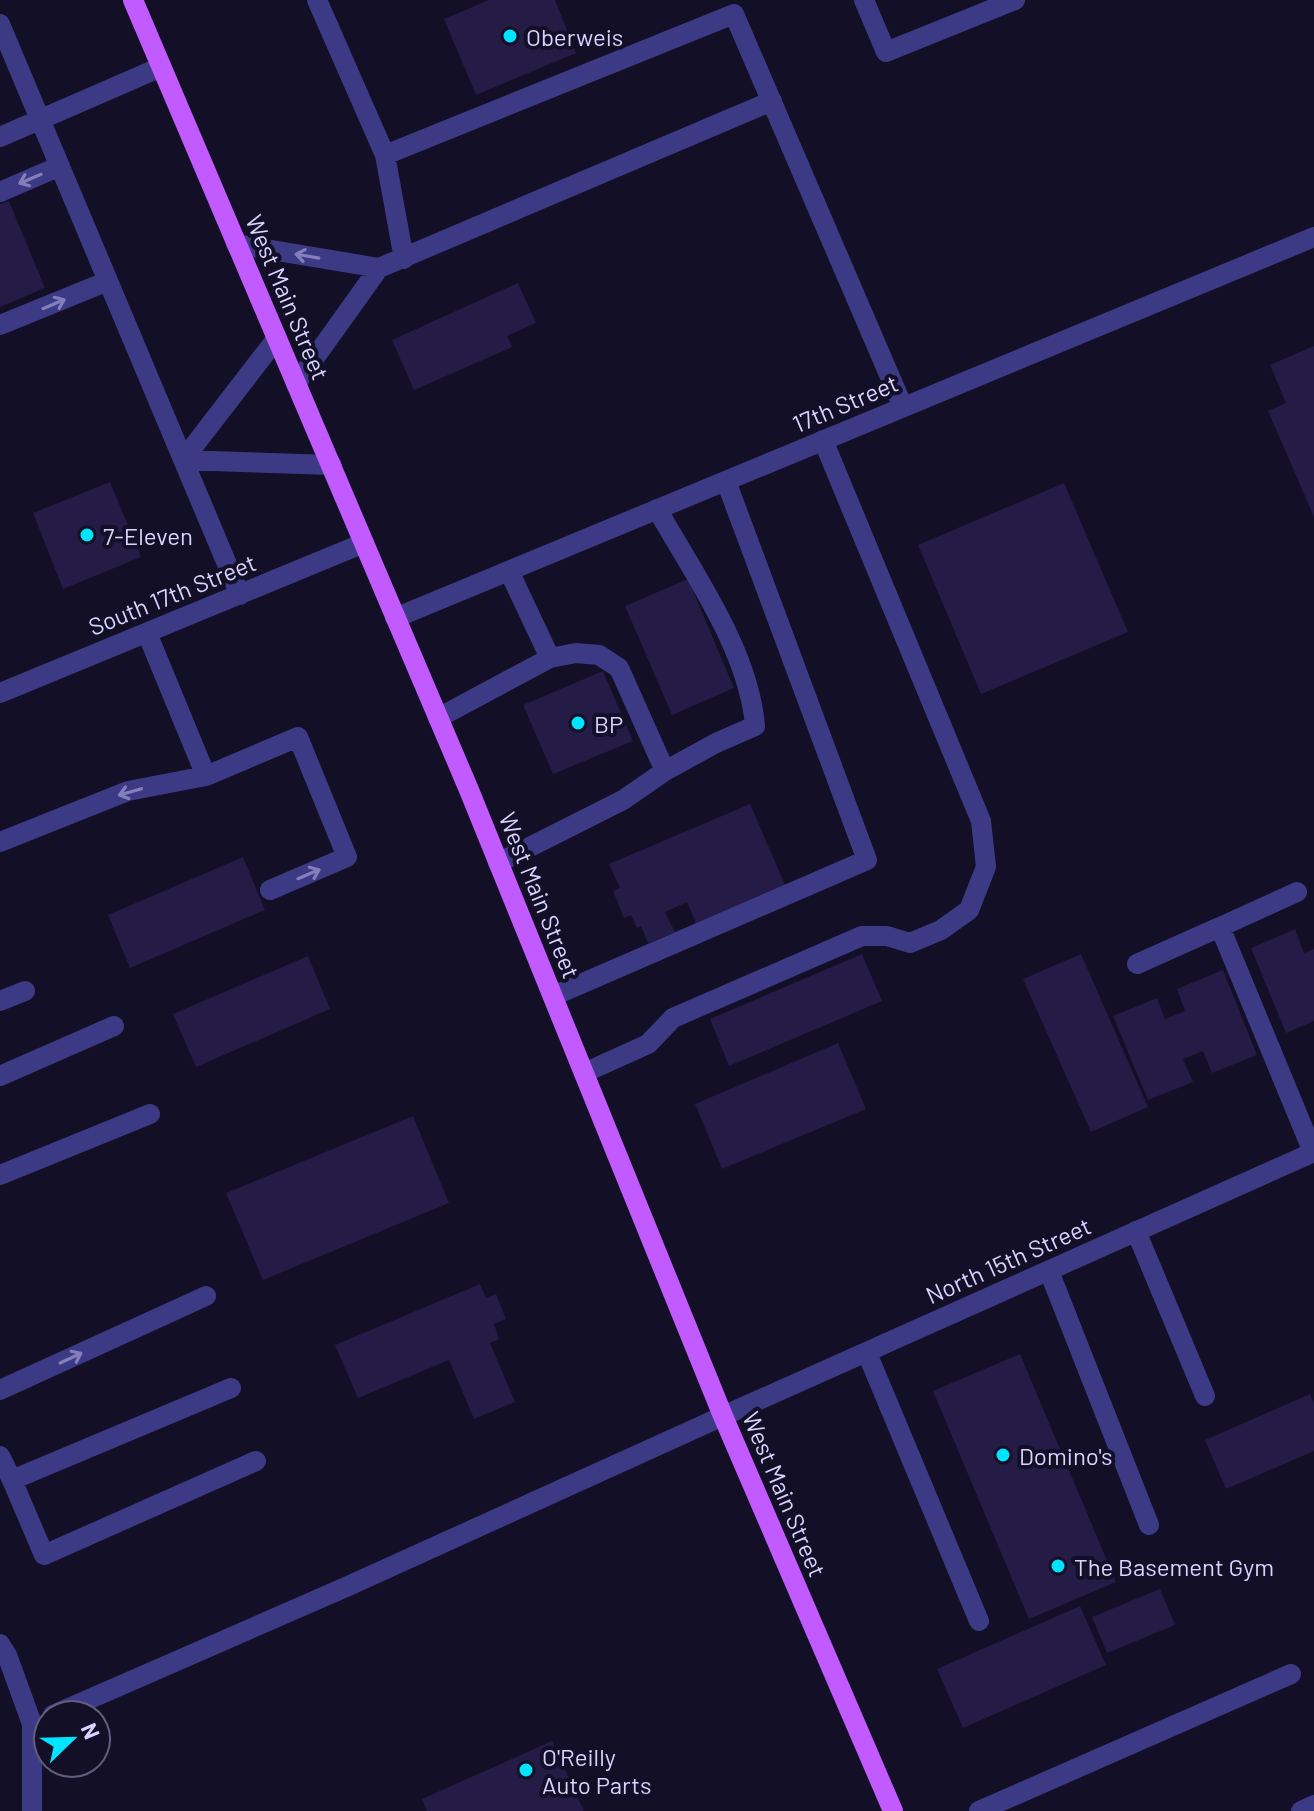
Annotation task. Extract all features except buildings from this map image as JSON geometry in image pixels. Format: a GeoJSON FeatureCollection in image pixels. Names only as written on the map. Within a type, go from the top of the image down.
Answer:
{"type":"FeatureCollection","features":[{"type":"Feature","properties":{"kind":"main road","name":"West Main Street"},"geometry":{"type":"LineString","coordinates":[[133,0],[438,718],[723,1416],[893,1811]]}},
{"type":"Feature","properties":{"kind":"street"},"geometry":{"type":"LineString","coordinates":[[341,0],[319,4],[385,155],[404,259]]}},
{"type":"Feature","properties":{"kind":"street"},"geometry":{"type":"LineString","coordinates":[[864,0],[886,52],[1015,0]]}},
{"type":"Feature","properties":{"kind":"street"},"geometry":{"type":"LineString","coordinates":[[385,155],[732,7],[903,407]]}},
{"type":"Feature","properties":{"kind":"street"},"geometry":{"type":"LineString","coordinates":[[0,24],[240,595]]}},
{"type":"Feature","properties":{"kind":"street"},"geometry":{"type":"LineString","coordinates":[[0,137],[161,67]]}},
{"type":"Feature","properties":{"kind":"street"},"geometry":{"type":"LineString","coordinates":[[236,244],[379,268],[772,101]]}},
{"type":"Feature","properties":{"kind":"street"},"geometry":{"type":"LineString","coordinates":[[0,192],[60,166]]}},
{"type":"Feature","properties":{"kind":"street","name":"17th Street"},"geometry":{"type":"LineString","coordinates":[[395,618],[1314,237]]}},
{"type":"Feature","properties":{"kind":"street"},"geometry":{"type":"LineString","coordinates":[[296,384],[379,268]]}},
{"type":"Feature","properties":{"kind":"street"},"geometry":{"type":"LineString","coordinates":[[0,325],[108,281]]}},
{"type":"Feature","properties":{"kind":"street"},"geometry":{"type":"LineString","coordinates":[[183,460],[277,338]]}},
{"type":"Feature","properties":{"kind":"street"},"geometry":{"type":"LineString","coordinates":[[584,1073],[648,1044],[673,1018],[862,936],[887,936],[910,943],[941,930],[969,910],[986,867],[981,821],[823,440]]}},
{"type":"Feature","properties":{"kind":"street"},"geometry":{"type":"LineString","coordinates":[[183,460],[332,465]]}},
{"type":"Feature","properties":{"kind":"street"},"geometry":{"type":"LineString","coordinates":[[553,996],[867,860],[726,481]]}},
{"type":"Feature","properties":{"kind":"street"},"geometry":{"type":"LineString","coordinates":[[498,863],[623,800],[665,771],[716,743],[755,726],[753,697],[721,621],[657,509]]}},
{"type":"Feature","properties":{"kind":"street","name":"South 17th Street"},"geometry":{"type":"LineString","coordinates":[[0,693],[364,543]]}},
{"type":"Feature","properties":{"kind":"street"},"geometry":{"type":"LineString","coordinates":[[509,571],[550,658]]}},
{"type":"Feature","properties":{"kind":"street"},"geometry":{"type":"LineString","coordinates":[[147,633],[206,776]]}},
{"type":"Feature","properties":{"kind":"street"},"geometry":{"type":"LineString","coordinates":[[438,718],[550,658],[576,653],[599,655],[619,668],[665,771]]}},
{"type":"Feature","properties":{"kind":"street"},"geometry":{"type":"LineString","coordinates":[[0,842],[128,791],[206,776],[298,737],[347,857],[270,890]]}},
{"type":"Feature","properties":{"kind":"street"},"geometry":{"type":"LineString","coordinates":[[1137,964],[1297,892]]}},
{"type":"Feature","properties":{"kind":"street"},"geometry":{"type":"LineString","coordinates":[[1220,927],[1314,1152]]}},
{"type":"Feature","properties":{"kind":"street"},"geometry":{"type":"LineString","coordinates":[[0,1001],[25,991]]}},
{"type":"Feature","properties":{"kind":"street"},"geometry":{"type":"LineString","coordinates":[[0,1076],[114,1026]]}},
{"type":"Feature","properties":{"kind":"street"},"geometry":{"type":"LineString","coordinates":[[0,1175],[150,1114]]}},
{"type":"Feature","properties":{"kind":"street","name":"North 15th Street"},"geometry":{"type":"LineString","coordinates":[[90,1699],[360,1581],[1314,1152]]}},
{"type":"Feature","properties":{"kind":"street"},"geometry":{"type":"LineString","coordinates":[[1136,1231],[1205,1396]]}},
{"type":"Feature","properties":{"kind":"street"},"geometry":{"type":"LineString","coordinates":[[1049,1271],[1149,1525]]}},
{"type":"Feature","properties":{"kind":"street"},"geometry":{"type":"LineString","coordinates":[[0,1390],[206,1296]]}},
{"type":"Feature","properties":{"kind":"street"},"geometry":{"type":"LineString","coordinates":[[867,1353],[979,1621]]}},
{"type":"Feature","properties":{"kind":"street"},"geometry":{"type":"LineString","coordinates":[[12,1480],[231,1388]]}},
{"type":"Feature","properties":{"kind":"street"},"geometry":{"type":"LineString","coordinates":[[0,1456],[44,1555],[256,1461]]}},
{"type":"Feature","properties":{"kind":"street"},"geometry":{"type":"LineString","coordinates":[[0,1644],[32,1699]]}},
{"type":"Feature","properties":{"kind":"street"},"geometry":{"type":"LineString","coordinates":[[979,1811],[1291,1674]]}},
{"type":"Feature","properties":{"kind":"street"},"geometry":{"type":"LineString","coordinates":[[32,1811],[36,1779]]}},
{"type":"Feature","properties":{"kind":"street"},"geometry":{"type":"LineString","coordinates":[[1301,1811],[1314,1805]]}},
{"type":"Feature","properties":{"kind":"place","name":"Oberweis"},"geometry":{"type":"Point","coordinates":[510,36]}},
{"type":"Feature","properties":{"kind":"place","name":"7-Eleven"},"geometry":{"type":"Point","coordinates":[87,535]}},
{"type":"Feature","properties":{"kind":"place","name":"BP"},"geometry":{"type":"Point","coordinates":[578,723]}},
{"type":"Feature","properties":{"kind":"place","name":"Domino's"},"geometry":{"type":"Point","coordinates":[1003,1455]}},
{"type":"Feature","properties":{"kind":"place","name":"The Basement Gym"},"geometry":{"type":"Point","coordinates":[1058,1566]}},
{"type":"Feature","properties":{"kind":"place","name":"O'Reilly Auto Parts"},"geometry":{"type":"Point","coordinates":[526,1770]}}]}
